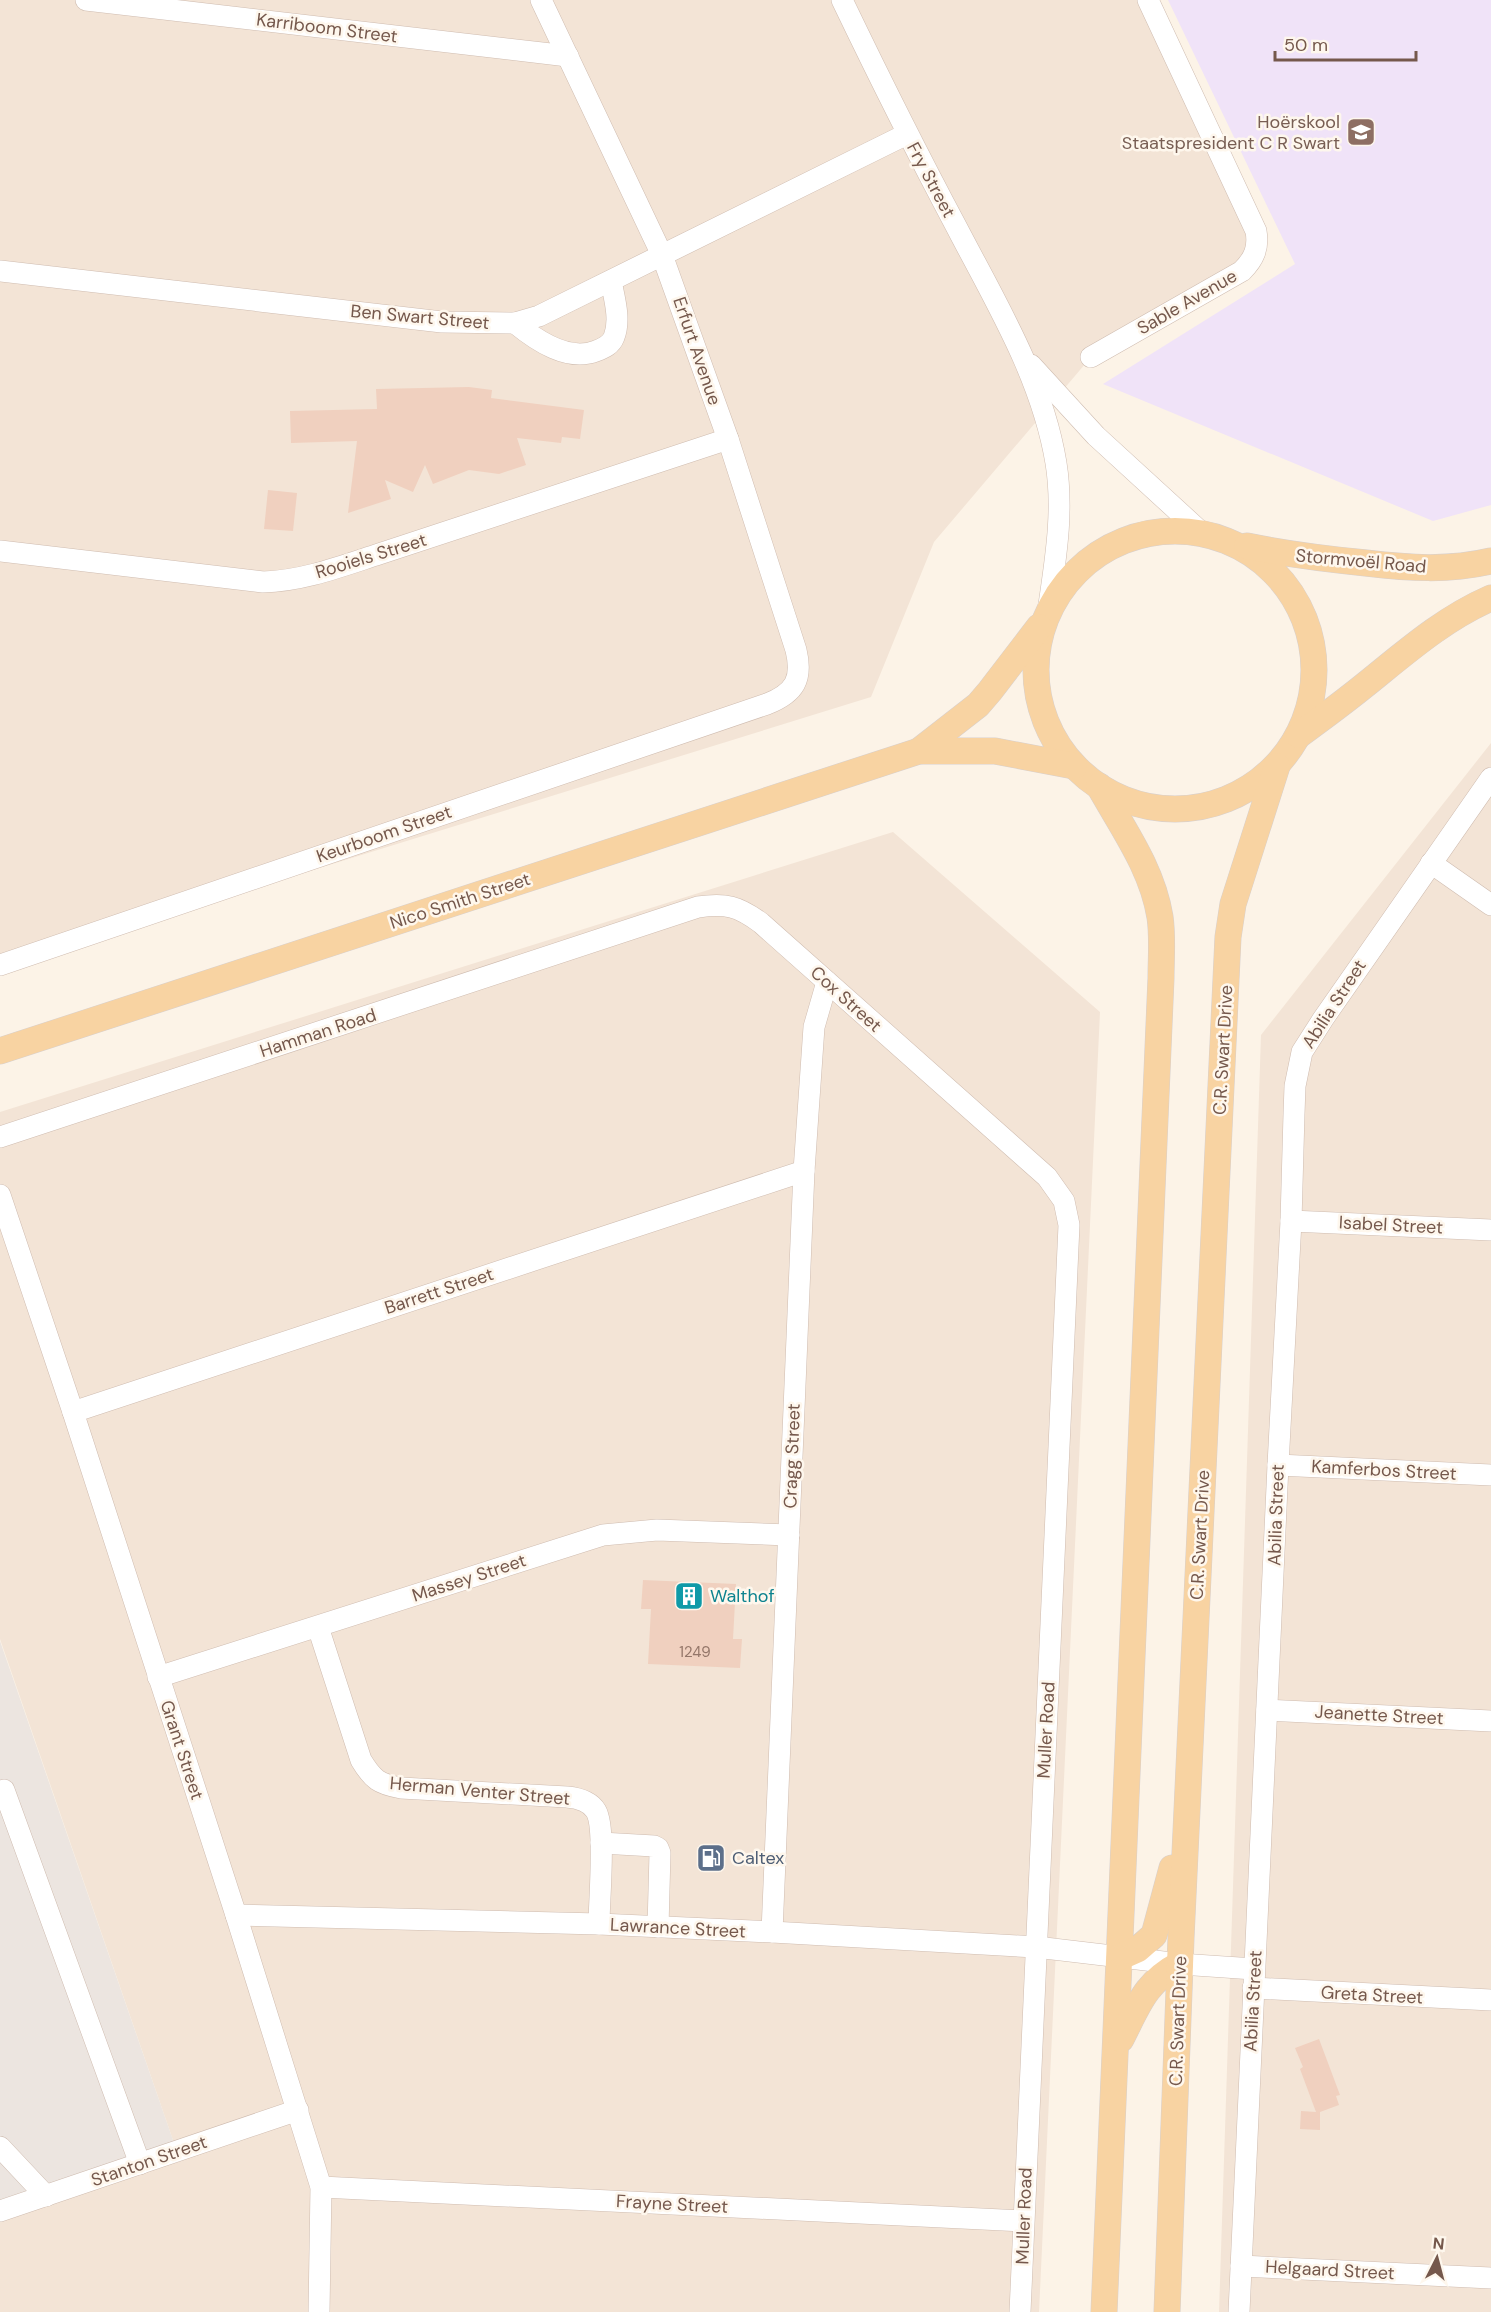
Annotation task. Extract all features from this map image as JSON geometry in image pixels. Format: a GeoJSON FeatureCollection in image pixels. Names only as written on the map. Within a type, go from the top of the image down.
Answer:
{"type":"FeatureCollection","features":[{"type":"Feature","properties":{"kind":"main road","name":"Stormvoël Road"},"geometry":{"type":"LineString","coordinates":[[1232,543],[1256,556],[1281,579],[1297,602],[1308,627],[1314,655],[1315,677],[1311,704],[1299,736],[1277,766],[1263,778],[1237,795],[1214,804],[1195,808],[1164,809],[1115,796],[1074,766],[1051,734],[1038,696],[1036,662],[1039,640],[1047,615],[1060,591],[1072,576],[1090,560],[1110,547],[1156,532],[1184,531],[1303,557],[1447,568],[1491,561]]}},
{"type":"Feature","properties":{"kind":"main road","name":"Stormvoël Road"},"geometry":{"type":"LineString","coordinates":[[1299,736],[1412,645],[1439,626],[1491,598]]}},
{"type":"Feature","properties":{"kind":"main road","name":"Nico Smith Street"},"geometry":{"type":"LineString","coordinates":[[0,1051],[919,750],[965,717],[990,692],[1047,615]]}},
{"type":"Feature","properties":{"kind":"main road","name":"Nico Smith Street"},"geometry":{"type":"LineString","coordinates":[[919,750],[995,751],[1074,766]]}},
{"type":"Feature","properties":{"kind":"main road","name":"C.R. Swart Drive"},"geometry":{"type":"LineString","coordinates":[[1167,2312],[1180,1964],[1229,928],[1238,885],[1277,766]]}},
{"type":"Feature","properties":{"kind":"main road"},"geometry":{"type":"LineString","coordinates":[[1099,786],[1146,868],[1154,890],[1161,931],[1161,978],[1104,2312]]}},
{"type":"Feature","properties":{"kind":"main road"},"geometry":{"type":"LineString","coordinates":[[1120,1957],[1138,1949],[1154,1935],[1172,1870],[1186,1837]]}},
{"type":"Feature","properties":{"kind":"main road"},"geometry":{"type":"LineString","coordinates":[[1116,2050],[1149,1987],[1163,1974],[1180,1964]]}},
{"type":"Feature","properties":{"kind":"street","name":"Karriboom Street"},"geometry":{"type":"LineString","coordinates":[[86,0],[568,56]]}},
{"type":"Feature","properties":{"kind":"street","name":"Erfurt Avenue"},"geometry":{"type":"LineString","coordinates":[[542,0],[662,255],[728,439],[798,660],[799,671],[792,689],[784,698],[767,704]]}},
{"type":"Feature","properties":{"kind":"street","name":"Fry Street"},"geometry":{"type":"LineString","coordinates":[[842,0],[907,134],[1024,358],[1050,437],[1058,483],[1059,528],[1047,615]]}},
{"type":"Feature","properties":{"kind":"street","name":"Sable Avenue"},"geometry":{"type":"LineString","coordinates":[[1091,357],[1242,272],[1257,248],[1256,231],[1148,0]]}},
{"type":"Feature","properties":{"kind":"street","name":"Ben Swart Street"},"geometry":{"type":"LineString","coordinates":[[0,271],[442,322],[515,323],[539,316],[907,134]]}},
{"type":"Feature","properties":{"kind":"street"},"geometry":{"type":"LineString","coordinates":[[515,323],[529,334],[564,352],[586,354],[606,347],[614,337],[617,328],[611,281]]}},
{"type":"Feature","properties":{"kind":"street","name":"Fry Street"},"geometry":{"type":"LineString","coordinates":[[1024,358],[1096,436],[1203,534]]}},
{"type":"Feature","properties":{"kind":"street","name":"Rooiels Street"},"geometry":{"type":"LineString","coordinates":[[0,551],[263,582],[282,581],[369,558],[728,439]]}},
{"type":"Feature","properties":{"kind":"street","name":"Keurboom Street"},"geometry":{"type":"LineString","coordinates":[[0,965],[767,704]]}},
{"type":"Feature","properties":{"kind":"street","name":"Abilia Street"},"geometry":{"type":"LineString","coordinates":[[1239,2312],[1291,1221],[1295,1086],[1302,1052],[1323,1018],[1491,778]]}},
{"type":"Feature","properties":{"kind":"street"},"geometry":{"type":"LineString","coordinates":[[1431,862],[1491,904]]}},
{"type":"Feature","properties":{"kind":"street","name":"Cox Street"},"geometry":{"type":"LineString","coordinates":[[637,928],[698,907],[732,906],[745,911],[1030,1162]]}},
{"type":"Feature","properties":{"kind":"street","name":"Hamman Road"},"geometry":{"type":"LineString","coordinates":[[0,1137],[637,928]]}},
{"type":"Feature","properties":{"kind":"street","name":"Cragg Street"},"geometry":{"type":"LineString","coordinates":[[772,1932],[804,1171],[814,1027],[827,982]]}},
{"type":"Feature","properties":{"kind":"street","name":"Muller Road"},"geometry":{"type":"LineString","coordinates":[[1020,2312],[1069,1225],[1064,1201],[1059,1191],[1030,1162]]}},
{"type":"Feature","properties":{"kind":"street","name":"Barrett Street"},"geometry":{"type":"LineString","coordinates":[[73,1412],[804,1171]]}},
{"type":"Feature","properties":{"kind":"street","name":"Grant Street"},"geometry":{"type":"LineString","coordinates":[[0,1195],[236,1915],[321,2187],[319,2312]]}},
{"type":"Feature","properties":{"kind":"street","name":"Isabel Street"},"geometry":{"type":"LineString","coordinates":[[1291,1221],[1491,1230]]}},
{"type":"Feature","properties":{"kind":"street","name":"Kamferbos Street"},"geometry":{"type":"LineString","coordinates":[[1278,1465],[1491,1475]]}},
{"type":"Feature","properties":{"kind":"street","name":"Massey Street"},"geometry":{"type":"LineString","coordinates":[[158,1677],[603,1535],[636,1530],[687,1530],[789,1535]]}},
{"type":"Feature","properties":{"kind":"street","name":"Herman Venter Street"},"geometry":{"type":"LineString","coordinates":[[318,1627],[362,1760],[376,1780],[401,1788],[577,1798],[592,1806],[599,1818],[601,1843],[599,1924]]}},
{"type":"Feature","properties":{"kind":"street","name":"Jeanette Street"},"geometry":{"type":"LineString","coordinates":[[1267,1710],[1491,1721]]}},
{"type":"Feature","properties":{"kind":"street"},"geometry":{"type":"LineString","coordinates":[[4,1790],[140,2164]]}},
{"type":"Feature","properties":{"kind":"street"},"geometry":{"type":"LineString","coordinates":[[601,1843],[658,1848],[660,1853],[658,1927]]}},
{"type":"Feature","properties":{"kind":"street","name":"Lawrance Street"},"geometry":{"type":"LineString","coordinates":[[236,1915],[599,1924],[772,1932],[1036,1947],[1180,1964]]}},
{"type":"Feature","properties":{"kind":"street","name":"Greta Street"},"geometry":{"type":"LineString","coordinates":[[1180,1964],[1254,1979],[1491,2000]]}},
{"type":"Feature","properties":{"kind":"street","name":"Stanton Street"},"geometry":{"type":"LineString","coordinates":[[0,2211],[298,2110]]}},
{"type":"Feature","properties":{"kind":"street"},"geometry":{"type":"LineString","coordinates":[[0,2147],[46,2196]]}},
{"type":"Feature","properties":{"kind":"street","name":"Frayne Street"},"geometry":{"type":"LineString","coordinates":[[321,2187],[1023,2221]]}},
{"type":"Feature","properties":{"kind":"street","name":"Helgaard Street"},"geometry":{"type":"LineString","coordinates":[[1241,2266],[1491,2278]]}},
{"type":"Feature","properties":{"kind":"shaded area"},"geometry":{"type":"Polygon","coordinates":[[[0,0],[1138,0],[1261,259],[1091,357],[934,542],[871,697],[0,967],[0,0]]]}},
{"type":"Feature","properties":{"kind":"shaded area","name":"Hoërskool Staatspresident C R Swart"},"geometry":{"type":"Polygon","coordinates":[[[1168,0],[1491,0],[1491,505],[1433,521],[1103,384],[1295,264],[1168,0]]]}},
{"type":"Feature","properties":{"kind":"shaded area"},"geometry":{"type":"Polygon","coordinates":[[[1491,743],[1491,2312],[1219,2312],[1261,1035],[1491,743]]]}},
{"type":"Feature","properties":{"kind":"shaded area"},"geometry":{"type":"Polygon","coordinates":[[[893,832],[1100,1012],[1039,2312],[0,2312],[0,2203],[174,2143],[0,1639],[0,1112],[893,832]]]}},
{"type":"Feature","properties":{"kind":"shaded area"},"geometry":{"type":"Polygon","coordinates":[[[0,1641],[174,2143],[0,2201],[0,1641]]]}},
{"type":"Feature","properties":{"kind":"building"},"geometry":{"type":"Polygon","coordinates":[[[469,387],[492,390],[491,398],[584,410],[580,439],[562,437],[561,443],[517,438],[526,465],[499,474],[469,470],[433,484],[425,465],[413,492],[385,480],[391,499],[348,513],[357,441],[291,443],[290,411],[377,409],[376,389],[469,387]]]}},
{"type":"Feature","properties":{"kind":"building"},"geometry":{"type":"Polygon","coordinates":[[[268,490],[297,493],[293,531],[264,529],[268,490]]]}},
{"type":"Feature","properties":{"kind":"building"},"geometry":{"type":"Polygon","coordinates":[[[643,1580],[736,1584],[733,1639],[742,1639],[740,1668],[648,1664],[651,1609],[641,1609],[643,1580]]]}},
{"type":"Feature","properties":{"kind":"building"},"geometry":{"type":"Polygon","coordinates":[[[1319,2039],[1340,2095],[1336,2096],[1339,2105],[1320,2112],[1320,2130],[1300,2129],[1301,2111],[1316,2112],[1295,2048],[1319,2039]]]}},
{"type":"Feature","properties":{"kind":"place","name":"Hoërskool Staatspresident C R Swart"},"geometry":{"type":"Point","coordinates":[1361,132]}},
{"type":"Feature","properties":{"kind":"place","name":"Walthof"},"geometry":{"type":"Point","coordinates":[689,1596]}},
{"type":"Feature","properties":{"kind":"place","name":"Caltex"},"geometry":{"type":"Point","coordinates":[711,1858]}}]}
